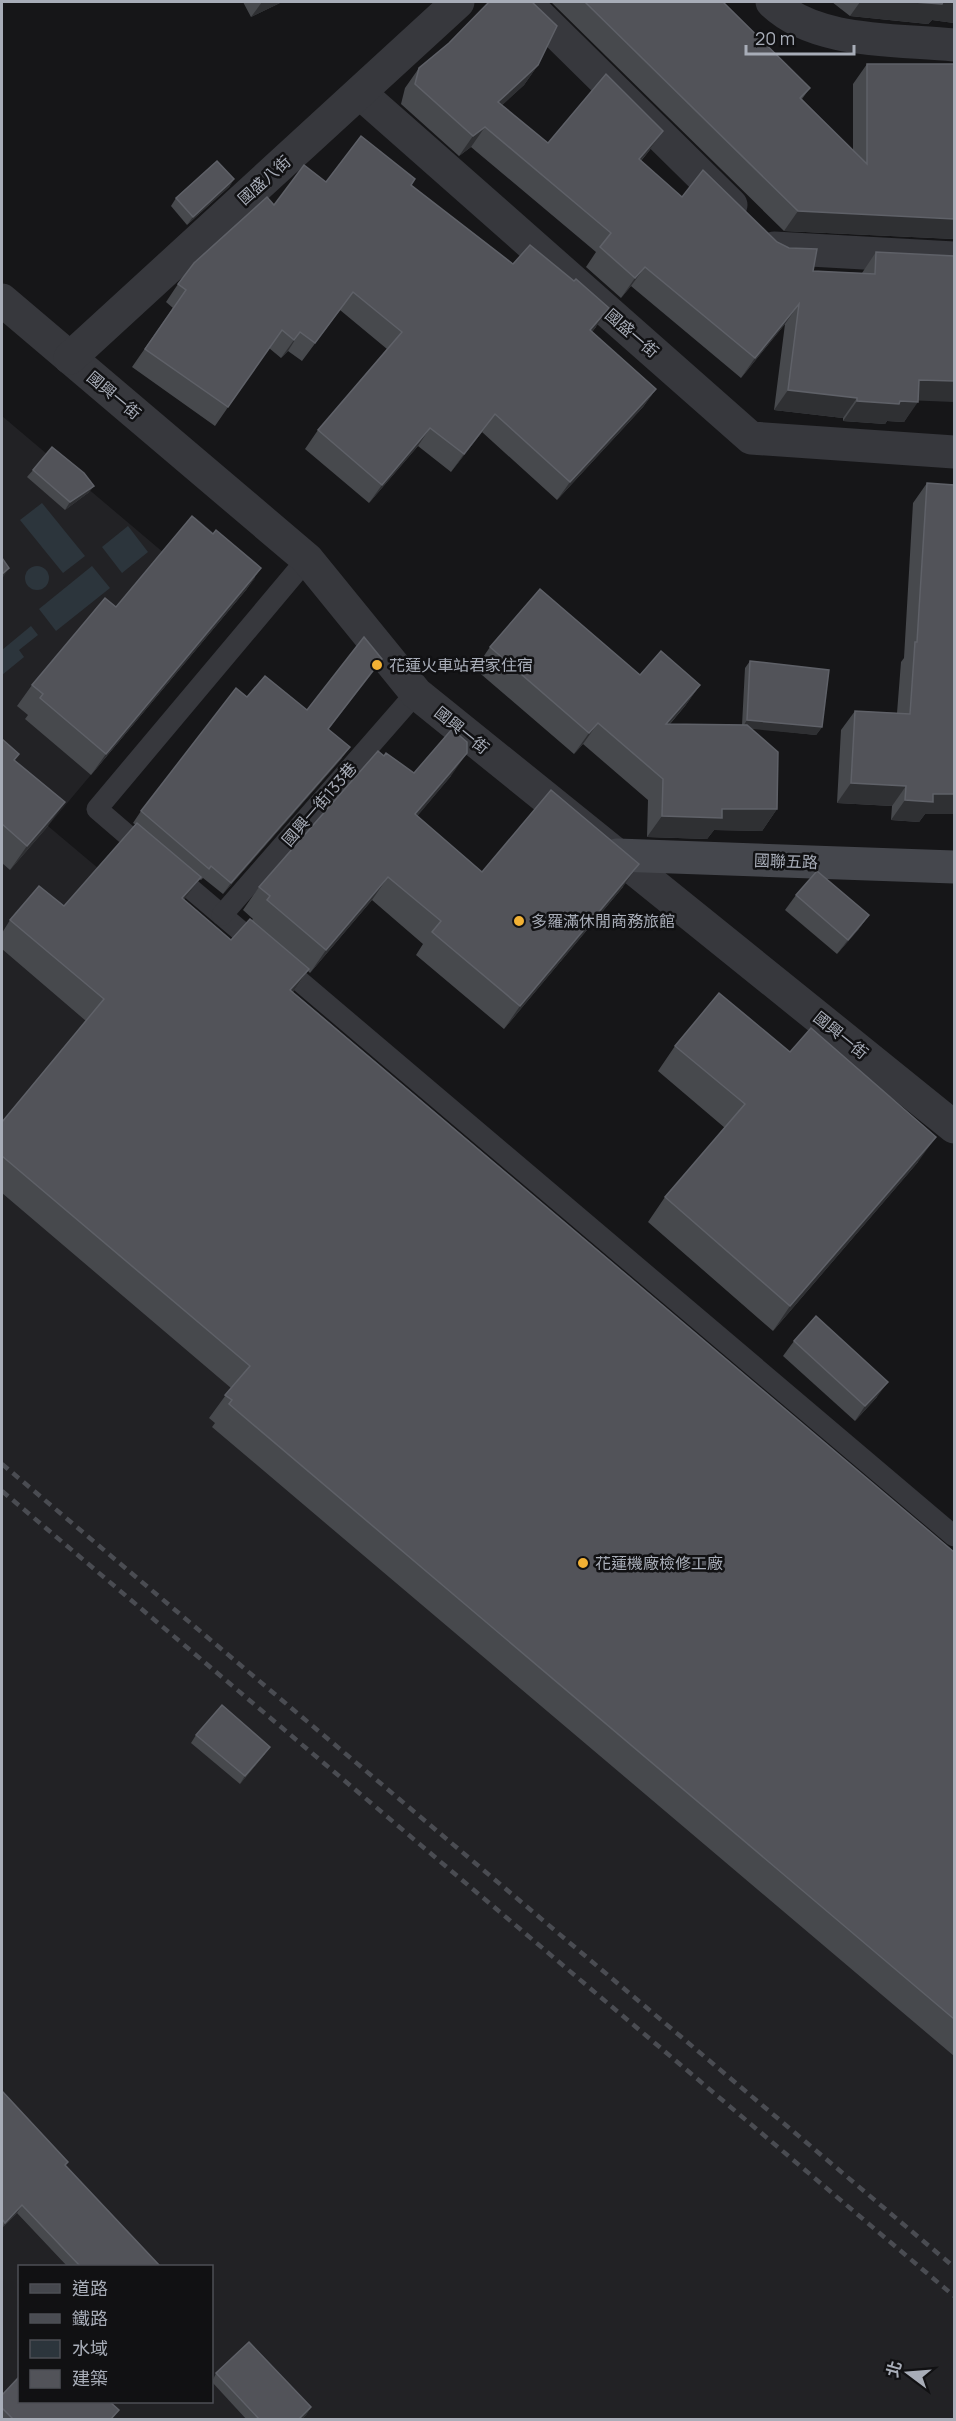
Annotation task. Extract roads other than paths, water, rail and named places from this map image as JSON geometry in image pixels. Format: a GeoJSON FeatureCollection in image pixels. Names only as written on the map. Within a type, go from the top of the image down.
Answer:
{"type":"FeatureCollection","features":[{"type":"Feature","properties":{"kind":"street","name":"國盛八街"},"geometry":{"type":"LineString","coordinates":[[70,358],[458,2]]}},
{"type":"Feature","properties":{"kind":"street"},"geometry":{"type":"LineString","coordinates":[[525,2],[776,249],[954,258]]}},
{"type":"Feature","properties":{"kind":"street"},"geometry":{"type":"LineString","coordinates":[[772,2],[787,16],[829,33],[954,45]]}},
{"type":"Feature","properties":{"kind":"street","name":"國盛一街"},"geometry":{"type":"LineString","coordinates":[[360,93],[751,438],[954,452]]}},
{"type":"Feature","properties":{"kind":"street","name":"國興一街"},"geometry":{"type":"LineString","coordinates":[[2,300],[307,559],[416,693],[954,1128]]}},
{"type":"Feature","properties":{"kind":"street","name":"國聯五路"},"geometry":{"type":"LineString","coordinates":[[617,855],[954,867]]}},
{"type":"Feature","properties":{"kind":"lane"},"geometry":{"type":"LineString","coordinates":[[307,559],[97,809],[954,1536]]}},
{"type":"Feature","properties":{"kind":"lane","name":"國興一街133巷"},"geometry":{"type":"LineString","coordinates":[[222,915],[416,693]]}},
{"type":"Feature","properties":{"kind":"water"},"geometry":{"type":"Polygon","coordinates":[[[42,503],[85,556],[63,573],[20,520],[42,503]]]}},
{"type":"Feature","properties":{"kind":"water"},"geometry":{"type":"Polygon","coordinates":[[[128,526],[148,552],[122,573],[102,547],[128,526]]]}},
{"type":"Feature","properties":{"kind":"water"},"geometry":{"type":"Polygon","coordinates":[[[37,566],[42,567],[48,573],[48,583],[42,589],[37,590],[32,589],[26,583],[25,578],[26,573],[32,567],[37,566]]]}},
{"type":"Feature","properties":{"kind":"water"},"geometry":{"type":"Polygon","coordinates":[[[92,566],[110,588],[56,631],[39,609],[92,566]]]}},
{"type":"Feature","properties":{"kind":"water"},"geometry":{"type":"Polygon","coordinates":[[[31,626],[38,635],[19,650],[24,657],[2,675],[2,650],[31,626]]]}},
{"type":"Feature","properties":{"kind":"railway"},"geometry":{"type":"LineString","coordinates":[[2,1464],[954,2267]]}},
{"type":"Feature","properties":{"kind":"railway"},"geometry":{"type":"LineString","coordinates":[[2,1491],[954,2296]]}},
{"type":"Feature","properties":{"kind":"place","name":"花蓮火車站君家住宿"},"geometry":{"type":"Point","coordinates":[377,665]}},
{"type":"Feature","properties":{"kind":"place","name":"多羅滿休閒商務旅館"},"geometry":{"type":"Point","coordinates":[519,921]}},
{"type":"Feature","properties":{"kind":"place","name":"花蓮機廠檢修工廠"},"geometry":{"type":"Point","coordinates":[583,1563]}}]}
